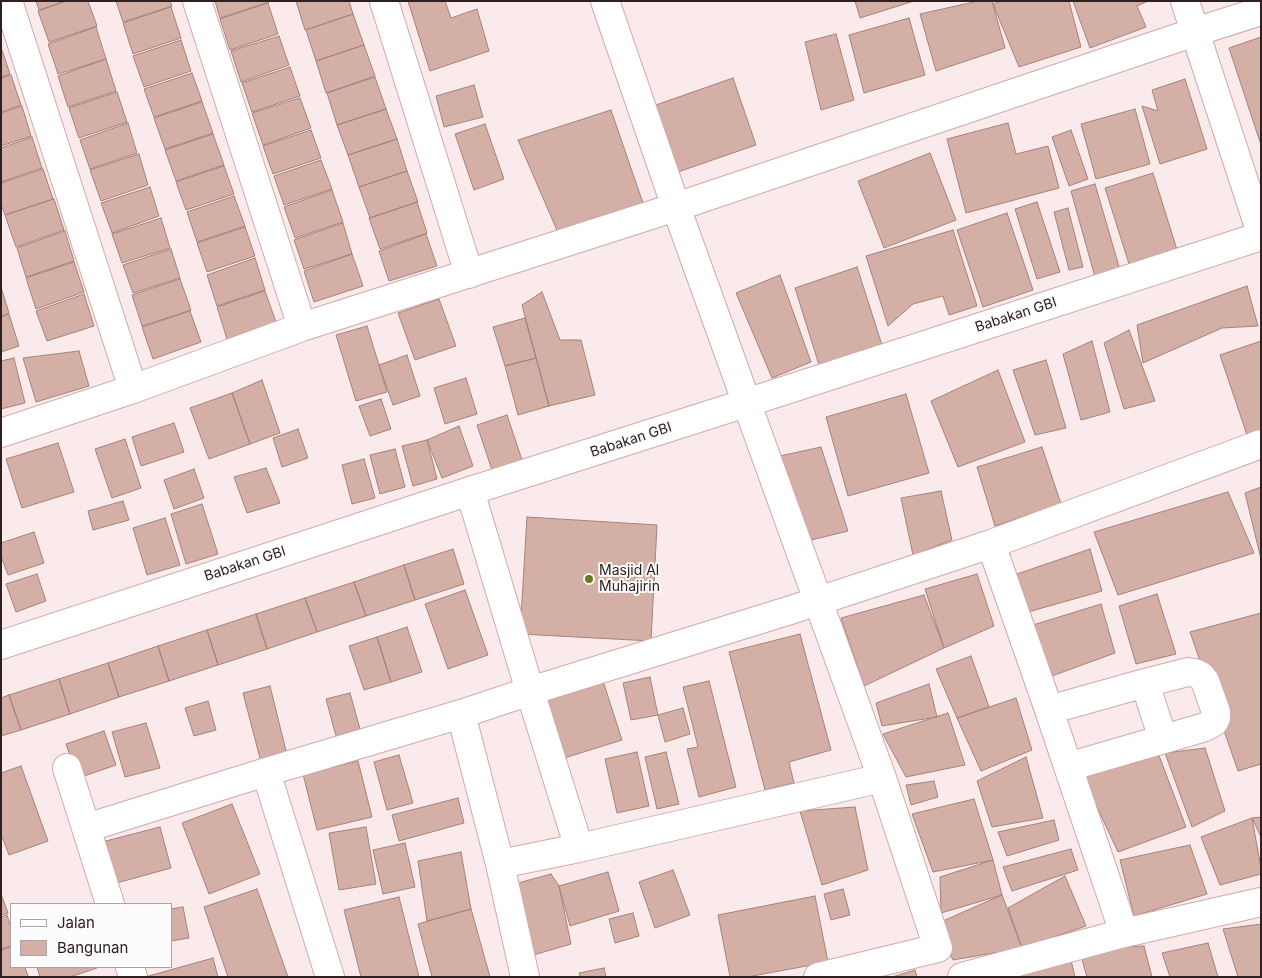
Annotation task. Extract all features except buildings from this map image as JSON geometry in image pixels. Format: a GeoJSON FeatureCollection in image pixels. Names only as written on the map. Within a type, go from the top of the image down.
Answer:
{"type":"FeatureCollection","features":[{"type":"Feature","properties":{"kind":"street"},"geometry":{"type":"LineString","coordinates":[[8,1],[133,390]]}},
{"type":"Feature","properties":{"kind":"street"},"geometry":{"type":"LineString","coordinates":[[197,1],[302,327]]}},
{"type":"Feature","properties":{"kind":"street"},"geometry":{"type":"LineString","coordinates":[[384,1],[469,274]]}},
{"type":"Feature","properties":{"kind":"street"},"geometry":{"type":"LineString","coordinates":[[604,1],[746,403],[882,778],[947,977]]}},
{"type":"Feature","properties":{"kind":"street"},"geometry":{"type":"LineString","coordinates":[[1185,1],[1261,234]]}},
{"type":"Feature","properties":{"kind":"street"},"geometry":{"type":"LineString","coordinates":[[1,432],[133,390],[302,327],[676,207],[1195,32],[1261,12]]}},
{"type":"Feature","properties":{"kind":"street","name":"Babakan GBI"},"geometry":{"type":"LineString","coordinates":[[1,645],[1261,234]]}},
{"type":"Feature","properties":{"kind":"street"},"geometry":{"type":"LineString","coordinates":[[86,828],[461,714],[818,601],[991,544],[1261,444]]}},
{"type":"Feature","properties":{"kind":"street"},"geometry":{"type":"LineString","coordinates":[[470,491],[579,848]]}},
{"type":"Feature","properties":{"kind":"street"},"geometry":{"type":"LineString","coordinates":[[991,544],[1124,933]]}},
{"type":"Feature","properties":{"kind":"street"},"geometry":{"type":"LineString","coordinates":[[1049,710],[1188,672],[1195,673],[1205,681],[1216,712],[1216,718],[1210,725],[1068,767]]}},
{"type":"Feature","properties":{"kind":"street"},"geometry":{"type":"LineString","coordinates":[[1145,683],[1163,739]]}},
{"type":"Feature","properties":{"kind":"street"},"geometry":{"type":"LineString","coordinates":[[461,714],[500,864],[525,977]]}},
{"type":"Feature","properties":{"kind":"street"},"geometry":{"type":"LineString","coordinates":[[67,768],[110,903]]}},
{"type":"Feature","properties":{"kind":"street"},"geometry":{"type":"LineString","coordinates":[[266,772],[330,977]]}},
{"type":"Feature","properties":{"kind":"street"},"geometry":{"type":"LineString","coordinates":[[500,864],[579,848],[882,778]]}},
{"type":"Feature","properties":{"kind":"street"},"geometry":{"type":"LineString","coordinates":[[962,977],[1124,933],[1261,902]]}},
{"type":"Feature","properties":{"kind":"street"},"geometry":{"type":"LineString","coordinates":[[818,977],[938,948]]}},
{"type":"Feature","properties":{"kind":"place","name":"Masjid Al Muhajirin"},"geometry":{"type":"Point","coordinates":[589,579]}}]}
